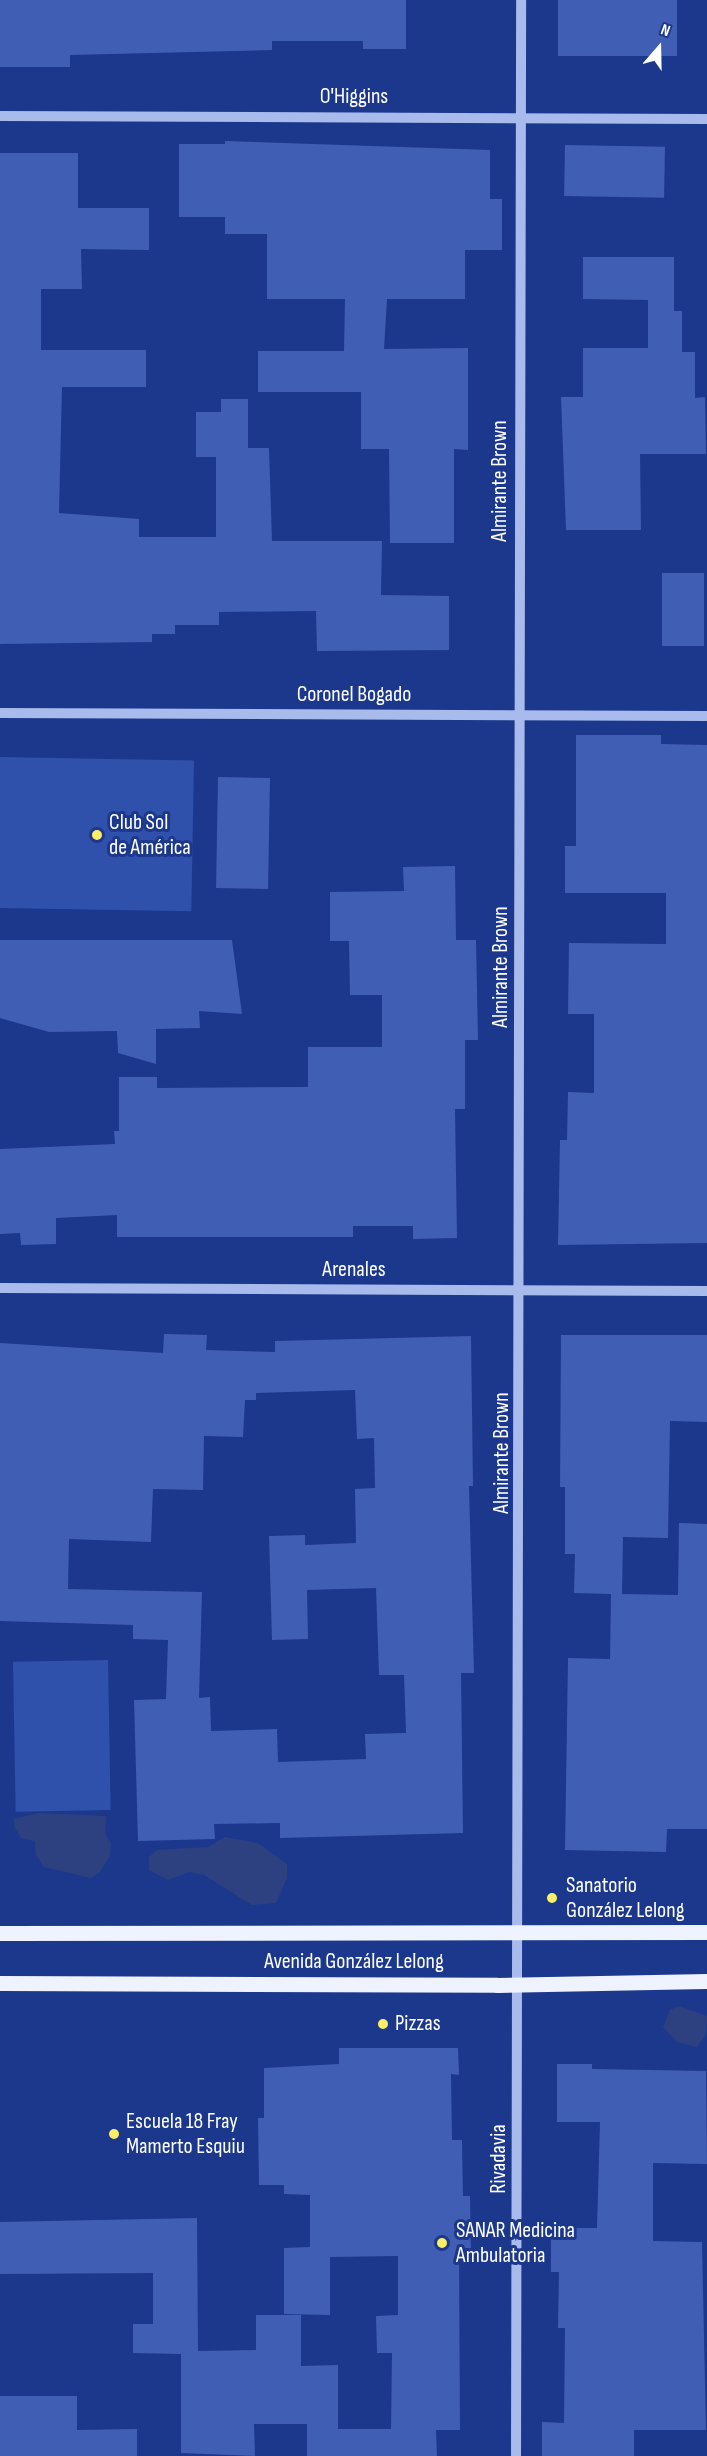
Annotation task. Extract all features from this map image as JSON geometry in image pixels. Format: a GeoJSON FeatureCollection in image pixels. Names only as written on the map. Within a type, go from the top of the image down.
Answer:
{"type":"FeatureCollection","features":[{"type":"Feature","properties":{"kind":"main road","name":"Avenida González Lelong"},"geometry":{"type":"LineString","coordinates":[[0,1933],[707,1932]]}},
{"type":"Feature","properties":{"kind":"main road","name":"Avenida González Lelong"},"geometry":{"type":"LineString","coordinates":[[0,1983],[519,1985],[707,1981]]}},
{"type":"Feature","properties":{"kind":"street","name":"Almirante Brown"},"geometry":{"type":"LineString","coordinates":[[520,1933],[521,0]]}},
{"type":"Feature","properties":{"kind":"street","name":"O'Higgins"},"geometry":{"type":"LineString","coordinates":[[0,116],[707,118]]}},
{"type":"Feature","properties":{"kind":"street","name":"Coronel Bogado"},"geometry":{"type":"LineString","coordinates":[[0,714],[707,716]]}},
{"type":"Feature","properties":{"kind":"street","name":"Arenales"},"geometry":{"type":"LineString","coordinates":[[0,1288],[707,1291]]}},
{"type":"Feature","properties":{"kind":"street","name":"Rivadavia"},"geometry":{"type":"LineString","coordinates":[[516,2456],[520,1933]]}},
{"type":"Feature","properties":{"kind":"shaded area","name":"Club Sol de América"},"geometry":{"type":"Polygon","coordinates":[[[0,757],[194,760],[191,911],[0,908],[0,757]]]}},
{"type":"Feature","properties":{"kind":"shaded area"},"geometry":{"type":"Polygon","coordinates":[[[108,1660],[111,1810],[16,1812],[13,1662],[108,1660]]]}},
{"type":"Feature","properties":{"kind":"shaded area"},"geometry":{"type":"Polygon","coordinates":[[[39,1813],[106,1816],[105,1834],[111,1843],[110,1856],[100,1872],[91,1878],[44,1867],[36,1855],[35,1841],[21,1838],[14,1826],[14,1819],[39,1813]]]}},
{"type":"Feature","properties":{"kind":"shaded area"},"geometry":{"type":"Polygon","coordinates":[[[225,1837],[258,1843],[287,1864],[287,1878],[276,1903],[252,1905],[204,1875],[190,1872],[168,1880],[149,1870],[149,1857],[157,1850],[208,1847],[225,1837]]]}},
{"type":"Feature","properties":{"kind":"shaded area"},"geometry":{"type":"Polygon","coordinates":[[[679,2006],[707,2016],[706,2034],[697,2047],[677,2042],[663,2027],[670,2010],[679,2006]]]}},
{"type":"Feature","properties":{"kind":"building"},"geometry":{"type":"Polygon","coordinates":[[[0,0],[406,0],[406,49],[363,49],[363,41],[272,41],[272,50],[70,55],[70,67],[0,67],[0,0]]]}},
{"type":"Feature","properties":{"kind":"building"},"geometry":{"type":"Polygon","coordinates":[[[558,0],[677,0],[677,56],[558,56],[558,0]]]}},
{"type":"Feature","properties":{"kind":"building"},"geometry":{"type":"Polygon","coordinates":[[[225,141],[490,150],[490,199],[502,199],[502,250],[465,250],[465,299],[387,299],[384,349],[468,348],[468,450],[454,449],[454,543],[390,543],[389,449],[361,449],[361,392],[258,392],[258,351],[344,351],[345,299],[267,299],[267,234],[225,234],[225,217],[179,217],[179,144],[225,144],[225,141]]]}},
{"type":"Feature","properties":{"kind":"building"},"geometry":{"type":"Polygon","coordinates":[[[565,145],[665,147],[664,198],[564,196],[565,145]]]}},
{"type":"Feature","properties":{"kind":"building"},"geometry":{"type":"Polygon","coordinates":[[[0,153],[78,153],[78,208],[149,208],[149,250],[81,249],[82,289],[41,289],[41,350],[146,350],[146,387],[62,387],[59,513],[139,519],[139,537],[216,537],[216,457],[196,457],[196,412],[221,412],[221,399],[248,399],[248,448],[269,448],[272,541],[382,541],[381,595],[449,596],[449,650],[317,651],[316,611],[219,612],[219,625],[175,625],[175,634],[152,634],[152,642],[0,644],[0,153]]]}},
{"type":"Feature","properties":{"kind":"building"},"geometry":{"type":"Polygon","coordinates":[[[583,257],[674,257],[674,311],[682,311],[682,352],[695,352],[695,398],[705,397],[706,454],[640,454],[641,530],[566,530],[561,397],[583,397],[583,348],[648,348],[648,300],[583,299],[583,257]]]}},
{"type":"Feature","properties":{"kind":"building"},"geometry":{"type":"Polygon","coordinates":[[[662,573],[704,573],[704,646],[662,646],[662,573]]]}},
{"type":"Feature","properties":{"kind":"building"},"geometry":{"type":"Polygon","coordinates":[[[576,735],[661,735],[661,744],[707,745],[707,1243],[558,1245],[560,1140],[567,1140],[568,1092],[594,1093],[594,1014],[568,1014],[569,943],[666,944],[666,893],[565,893],[565,846],[576,846],[576,735]]]}},
{"type":"Feature","properties":{"kind":"building"},"geometry":{"type":"Polygon","coordinates":[[[218,777],[270,778],[268,889],[216,888],[218,777]]]}},
{"type":"Feature","properties":{"kind":"building"},"geometry":{"type":"Polygon","coordinates":[[[455,866],[456,940],[476,940],[478,1040],[465,1040],[465,1109],[455,1109],[457,1238],[413,1239],[413,1226],[353,1226],[353,1237],[117,1237],[117,1215],[56,1218],[56,1244],[21,1245],[20,1233],[0,1234],[0,1149],[115,1144],[114,1131],[119,1131],[119,1077],[157,1077],[157,1088],[308,1087],[308,1047],[382,1047],[382,995],[350,995],[349,941],[330,941],[330,892],[404,891],[403,867],[455,866]]]}},
{"type":"Feature","properties":{"kind":"building"},"geometry":{"type":"Polygon","coordinates":[[[0,940],[232,940],[242,1014],[199,1011],[200,1028],[156,1029],[156,1064],[118,1053],[117,1031],[49,1032],[0,1018],[0,940]]]}},
{"type":"Feature","properties":{"kind":"building"},"geometry":{"type":"Polygon","coordinates":[[[164,1334],[207,1335],[206,1350],[275,1352],[275,1341],[471,1336],[473,1486],[469,1486],[474,1673],[461,1673],[463,1833],[280,1838],[280,1823],[214,1824],[215,1839],[138,1841],[134,1700],[166,1699],[168,1640],[133,1639],[133,1625],[0,1621],[0,1343],[163,1353],[164,1334]],[[355,1390],[256,1393],[256,1400],[245,1400],[243,1437],[204,1436],[203,1490],[153,1489],[151,1542],[69,1539],[68,1589],[202,1592],[199,1698],[210,1697],[211,1731],[277,1729],[278,1762],[366,1759],[365,1734],[406,1733],[404,1675],[379,1675],[376,1588],[307,1590],[308,1639],[272,1640],[269,1536],[305,1535],[305,1545],[356,1543],[355,1489],[375,1488],[374,1438],[357,1439],[355,1390]]]}},
{"type":"Feature","properties":{"kind":"building"},"geometry":{"type":"Polygon","coordinates":[[[561,1335],[707,1335],[707,1422],[670,1421],[668,1538],[623,1537],[622,1594],[678,1595],[679,1523],[707,1524],[707,1829],[667,1829],[666,1852],[565,1850],[568,1658],[610,1659],[611,1594],[574,1593],[575,1554],[565,1554],[565,1487],[560,1487],[561,1335]]]}},
{"type":"Feature","properties":{"kind":"building"},"geometry":{"type":"Polygon","coordinates":[[[339,2048],[458,2048],[459,2075],[451,2074],[452,2140],[462,2140],[463,2196],[470,2196],[471,2256],[459,2256],[460,2430],[436,2430],[437,2456],[307,2456],[307,2424],[254,2424],[255,2456],[181,2453],[181,2354],[133,2353],[133,2324],[153,2324],[153,2273],[0,2274],[0,2222],[197,2218],[198,2351],[256,2350],[256,2315],[301,2315],[301,2366],[338,2365],[338,2429],[391,2429],[392,2353],[377,2353],[376,2316],[398,2315],[398,2256],[330,2257],[330,2315],[284,2314],[284,2248],[310,2247],[310,2195],[284,2194],[284,2185],[259,2185],[258,2118],[264,2118],[264,2068],[339,2064],[339,2048]]]}},
{"type":"Feature","properties":{"kind":"building"},"geometry":{"type":"Polygon","coordinates":[[[557,2064],[592,2064],[592,2069],[706,2071],[707,2164],[653,2163],[653,2241],[702,2242],[706,2430],[634,2430],[634,2456],[542,2456],[542,2422],[564,2423],[565,2328],[558,2328],[559,2272],[551,2272],[551,2228],[597,2228],[600,2122],[557,2122],[557,2064]]]}},
{"type":"Feature","properties":{"kind":"building"},"geometry":{"type":"Polygon","coordinates":[[[0,2396],[77,2396],[77,2430],[137,2429],[137,2456],[0,2456],[0,2396]]]}},
{"type":"Feature","properties":{"kind":"place","name":"Club Sol de América"},"geometry":{"type":"Point","coordinates":[97,835]}},
{"type":"Feature","properties":{"kind":"place","name":"Sanatorio González Lelong"},"geometry":{"type":"Point","coordinates":[552,1898]}},
{"type":"Feature","properties":{"kind":"place","name":"Pizzas"},"geometry":{"type":"Point","coordinates":[383,2024]}},
{"type":"Feature","properties":{"kind":"place","name":"Escuela 18 Fray Mamerto Esquiu"},"geometry":{"type":"Point","coordinates":[114,2134]}},
{"type":"Feature","properties":{"kind":"place","name":"SANAR Medicina Ambulatoria"},"geometry":{"type":"Point","coordinates":[442,2243]}}]}
